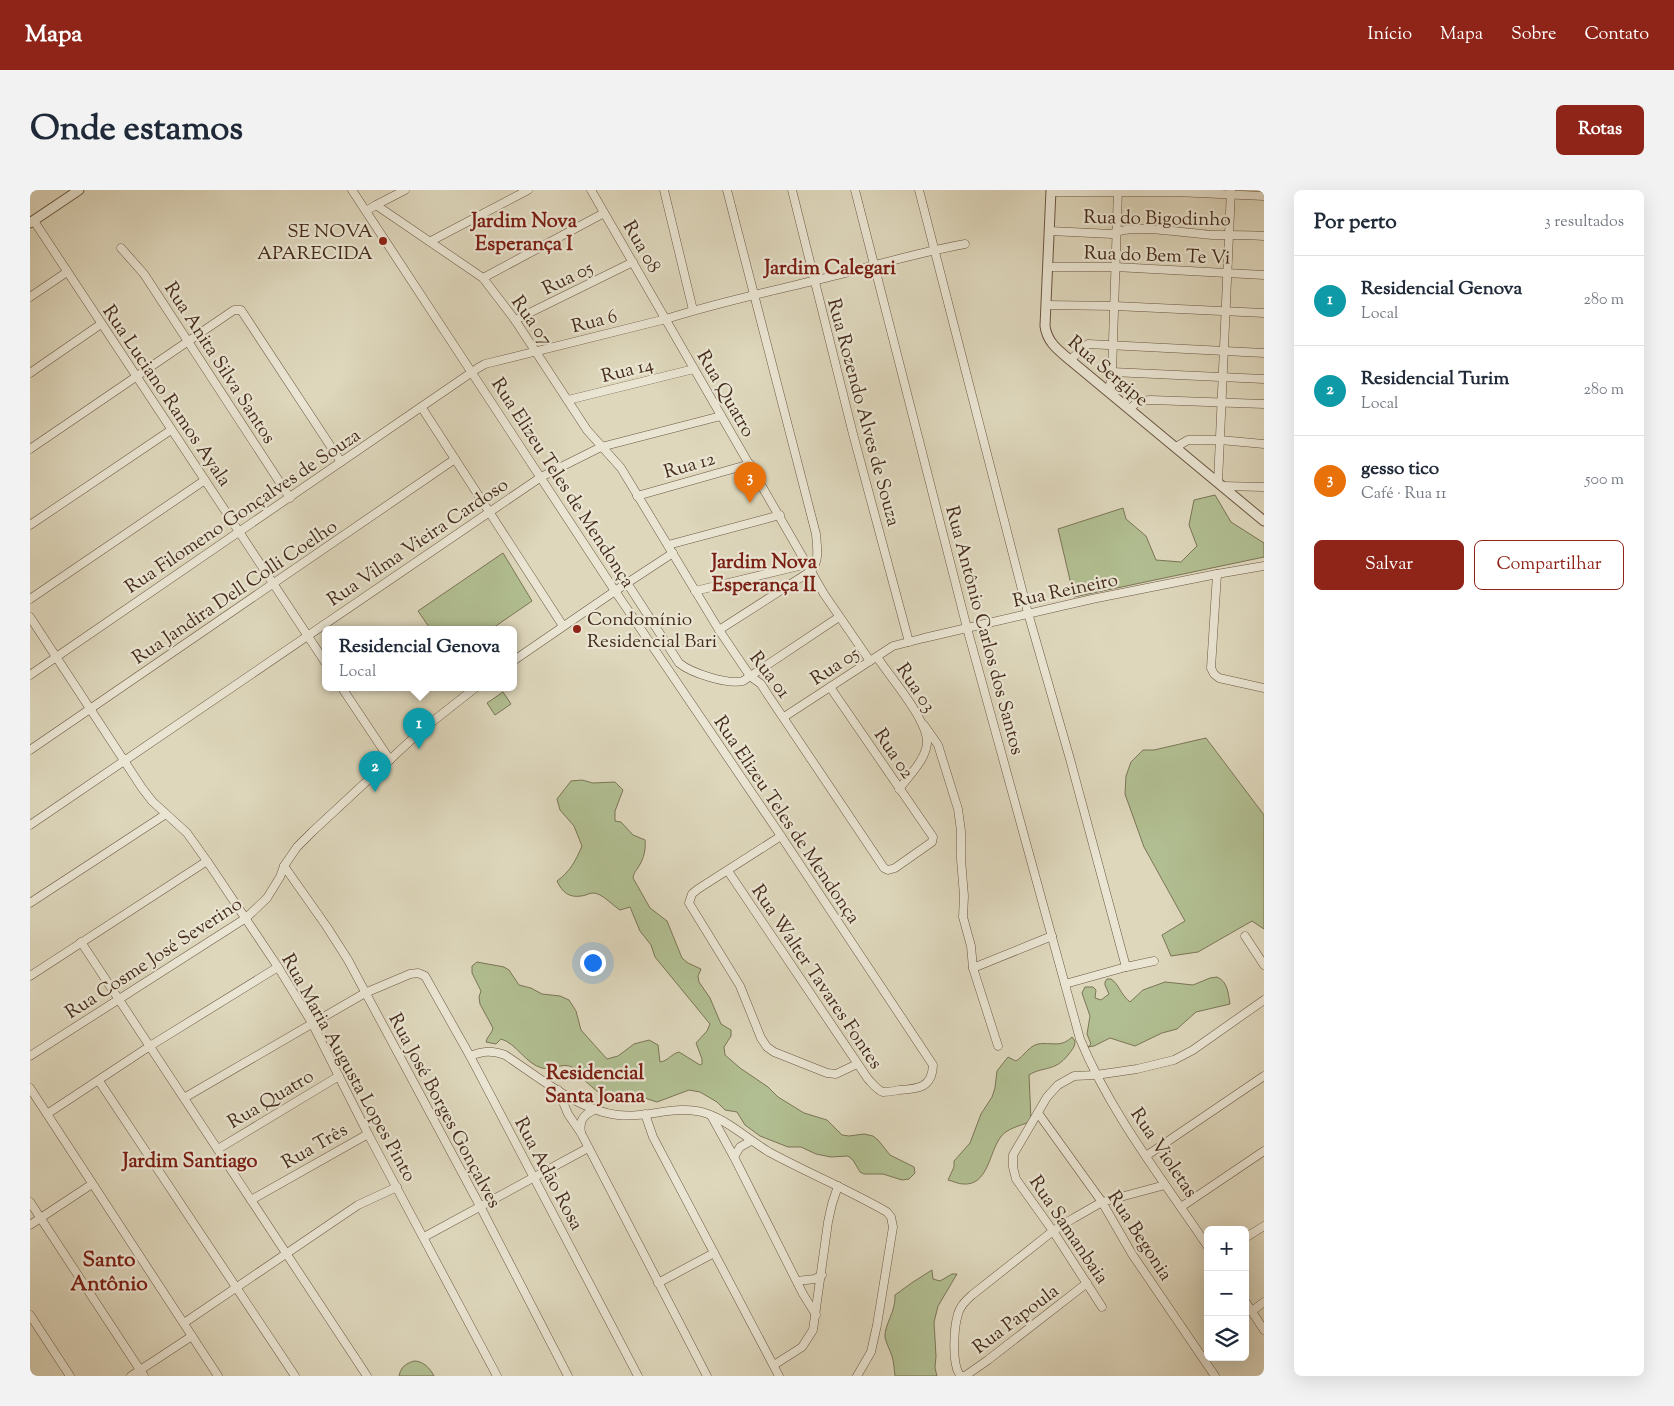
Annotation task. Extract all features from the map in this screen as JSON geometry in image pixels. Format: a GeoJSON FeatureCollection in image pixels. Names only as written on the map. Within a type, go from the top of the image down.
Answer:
{"type":"FeatureCollection","features":[{"type":"Feature","properties":{"kind":"street"},"geometry":{"type":"LineString","coordinates":[[32,222],[79,190]]}},
{"type":"Feature","properties":{"kind":"street","name":"Rua Elizeu Teles de Mendonça"},"geometry":{"type":"LineString","coordinates":[[352,190],[615,591],[933,1065]]}},
{"type":"Feature","properties":{"kind":"street"},"geometry":{"type":"LineString","coordinates":[[366,211],[405,190]]}},
{"type":"Feature","properties":{"kind":"street"},"geometry":{"type":"LineString","coordinates":[[431,241],[528,190]]}},
{"type":"Feature","properties":{"kind":"street","name":"Rua 08"},"geometry":{"type":"LineString","coordinates":[[591,190],[666,319]]}},
{"type":"Feature","properties":{"kind":"street"},"geometry":{"type":"LineString","coordinates":[[664,190],[693,310]]}},
{"type":"Feature","properties":{"kind":"street"},"geometry":{"type":"LineString","coordinates":[[719,630],[811,571],[816,565],[818,556],[816,534],[727,190]]}},
{"type":"Feature","properties":{"kind":"street","name":"Rua Rozendo Alves de Souza"},"geometry":{"type":"LineString","coordinates":[[792,190],[853,434],[909,642]]}},
{"type":"Feature","properties":{"kind":"street","name":"Rua Antônio Carlos dos Santos"},"geometry":{"type":"LineString","coordinates":[[855,190],[968,628],[1064,984],[1080,1040],[1096,1075]]}},
{"type":"Feature","properties":{"kind":"street"},"geometry":{"type":"LineString","coordinates":[[919,190],[1028,614],[1070,759],[1126,967]]}},
{"type":"Feature","properties":{"kind":"street"},"geometry":{"type":"LineString","coordinates":[[1051,191],[1230,192],[1264,196]]}},
{"type":"Feature","properties":{"kind":"street","name":"Rua Sergipe"},"geometry":{"type":"LineString","coordinates":[[1051,191],[1046,336],[1070,360],[1264,521]]}},
{"type":"Feature","properties":{"kind":"street"},"geometry":{"type":"LineString","coordinates":[[1109,392],[1112,372],[1115,306],[1118,191]]}},
{"type":"Feature","properties":{"kind":"street"},"geometry":{"type":"LineString","coordinates":[[1230,192],[1220,440],[1220,484],[1264,487]]}},
{"type":"Feature","properties":{"kind":"street","name":"Rua 07"},"geometry":{"type":"LineString","coordinates":[[376,205],[483,278],[515,320],[587,430],[601,447],[612,456],[638,496]]}},
{"type":"Feature","properties":{"kind":"street"},"geometry":{"type":"LineString","coordinates":[[483,278],[604,212]]}},
{"type":"Feature","properties":{"kind":"street","name":"Rua Luciano Ramos Ayala"},"geometry":{"type":"LineString","coordinates":[[32,222],[322,657]]}},
{"type":"Feature","properties":{"kind":"street","name":"Rua do Bigodinho"},"geometry":{"type":"LineString","coordinates":[[1050,231],[1112,234],[1117,230],[1165,230],[1216,235],[1264,236]]}},
{"type":"Feature","properties":{"kind":"street","name":"Rua 6"},"geometry":{"type":"LineString","coordinates":[[472,372],[485,364],[666,319],[693,310],[965,244]]}},
{"type":"Feature","properties":{"kind":"street","name":"Rua Anita Silva Santos"},"geometry":{"type":"LineString","coordinates":[[121,248],[144,274],[290,498]]}},
{"type":"Feature","properties":{"kind":"street","name":"Rua 05"},"geometry":{"type":"LineString","coordinates":[[515,320],[633,262]]}},
{"type":"Feature","properties":{"kind":"street","name":"Rua do Bem Te Vi"},"geometry":{"type":"LineString","coordinates":[[1049,267],[1115,267],[1264,275]]}},
{"type":"Feature","properties":{"kind":"street"},"geometry":{"type":"LineString","coordinates":[[30,298],[67,272]]}},
{"type":"Feature","properties":{"kind":"street"},"geometry":{"type":"LineString","coordinates":[[1047,305],[1115,306],[1264,313]]}},
{"type":"Feature","properties":{"kind":"street"},"geometry":{"type":"LineString","coordinates":[[30,449],[234,310],[241,310],[341,462]]}},
{"type":"Feature","properties":{"kind":"street","name":"Rua Quatro"},"geometry":{"type":"LineString","coordinates":[[666,319],[839,617],[873,659]]}},
{"type":"Feature","properties":{"kind":"street"},"geometry":{"type":"LineString","coordinates":[[30,374],[101,324]]}},
{"type":"Feature","properties":{"kind":"street"},"geometry":{"type":"LineString","coordinates":[[1070,360],[1088,344],[1264,353]]}},
{"type":"Feature","properties":{"kind":"street","name":"Rua 14"},"geometry":{"type":"LineString","coordinates":[[568,400],[694,369]]}},
{"type":"Feature","properties":{"kind":"street","name":"Rua Filomeno Gonçalves de Souza"},"geometry":{"type":"LineString","coordinates":[[30,675],[472,372]]}},
{"type":"Feature","properties":{"kind":"street"},"geometry":{"type":"LineString","coordinates":[[1112,372],[1264,379]]}},
{"type":"Feature","properties":{"kind":"street"},"geometry":{"type":"LineString","coordinates":[[1130,409],[1138,401],[1150,400],[1264,404]]}},
{"type":"Feature","properties":{"kind":"street"},"geometry":{"type":"LineString","coordinates":[[422,408],[563,626]]}},
{"type":"Feature","properties":{"kind":"street","name":"Rua Vilma Vieira Cardoso"},"geometry":{"type":"LineString","coordinates":[[30,825],[541,477],[601,447],[721,416]]}},
{"type":"Feature","properties":{"kind":"street"},"geometry":{"type":"LineString","coordinates":[[30,525],[171,430]]}},
{"type":"Feature","properties":{"kind":"street"},"geometry":{"type":"LineString","coordinates":[[1176,448],[1188,440],[1220,440],[1264,444]]}},
{"type":"Feature","properties":{"kind":"street","name":"Rua Jandira Dell Colli Coelho"},"geometry":{"type":"LineString","coordinates":[[30,750],[455,459]]}},
{"type":"Feature","properties":{"kind":"street","name":"Rua 12"},"geometry":{"type":"LineString","coordinates":[[638,496],[750,464]]}},
{"type":"Feature","properties":{"kind":"street"},"geometry":{"type":"LineString","coordinates":[[30,599],[205,480]]}},
{"type":"Feature","properties":{"kind":"street","name":"Rua 01"},"geometry":{"type":"LineString","coordinates":[[638,496],[719,630],[750,676],[760,684],[784,717],[884,868],[888,870],[895,868],[932,842],[933,837]]}},
{"type":"Feature","properties":{"kind":"street"},"geometry":{"type":"LineString","coordinates":[[668,545],[780,516]]}},
{"type":"Feature","properties":{"kind":"street"},"geometry":{"type":"LineString","coordinates":[[517,658],[673,554]]}},
{"type":"Feature","properties":{"kind":"street"},"geometry":{"type":"LineString","coordinates":[[695,591],[807,564]]}},
{"type":"Feature","properties":{"kind":"street","name":"Rua Reineiro"},"geometry":{"type":"LineString","coordinates":[[873,659],[893,646],[909,642],[1028,614],[1216,574],[1264,566]]}},
{"type":"Feature","properties":{"kind":"street"},"geometry":{"type":"LineString","coordinates":[[1216,574],[1211,668],[1219,678],[1264,688]]}},
{"type":"Feature","properties":{"kind":"street"},"geometry":{"type":"LineString","coordinates":[[627,583],[679,663],[685,668],[732,682],[743,681],[839,617]]}},
{"type":"Feature","properties":{"kind":"street","name":"Rua Maria Augusta Lopes Pinto"},"geometry":{"type":"LineString","coordinates":[[30,618],[152,801],[187,833],[278,967],[312,1023],[368,1134],[497,1376]]}},
{"type":"Feature","properties":{"kind":"street","name":"Rua 05"},"geometry":{"type":"LineString","coordinates":[[784,717],[873,659]]}},
{"type":"Feature","properties":{"kind":"street","name":"Rua 03"},"geometry":{"type":"LineString","coordinates":[[873,659],[924,725],[927,743],[923,756],[899,789]]}},
{"type":"Feature","properties":{"kind":"street","name":"Rua 02"},"geometry":{"type":"LineString","coordinates":[[830,687],[933,837]]}},
{"type":"Feature","properties":{"kind":"street"},"geometry":{"type":"LineString","coordinates":[[344,691],[390,760]]}},
{"type":"Feature","properties":{"kind":"street","name":"Rua Cosme José Severino"},"geometry":{"type":"LineString","coordinates":[[30,1056],[246,918],[267,898],[280,877],[284,866],[297,847],[423,730],[471,691]]}},
{"type":"Feature","properties":{"kind":"street"},"geometry":{"type":"LineString","coordinates":[[924,725],[938,745],[956,800],[960,819],[964,896],[963,917],[971,946],[973,968],[998,1046]]}},
{"type":"Feature","properties":{"kind":"street"},"geometry":{"type":"LineString","coordinates":[[30,902],[166,814]]}},
{"type":"Feature","properties":{"kind":"street"},"geometry":{"type":"LineString","coordinates":[[781,836],[698,889],[692,894],[689,903],[740,986],[761,1038],[767,1047],[774,1052],[827,1073],[836,1074],[856,1064]]}},
{"type":"Feature","properties":{"kind":"street"},"geometry":{"type":"LineString","coordinates":[[30,976],[207,861]]}},
{"type":"Feature","properties":{"kind":"street","name":"Rua José Borges Gonçalves"},"geometry":{"type":"LineString","coordinates":[[284,866],[348,960],[480,1206],[568,1376]]}},
{"type":"Feature","properties":{"kind":"street","name":"Rua Walter Tavares Fontes"},"geometry":{"type":"LineString","coordinates":[[728,871],[856,1064],[877,1089],[883,1092],[915,1089],[922,1086],[932,1077],[933,1065]]}},
{"type":"Feature","properties":{"kind":"street"},"geometry":{"type":"LineString","coordinates":[[973,968],[1052,936]]}},
{"type":"Feature","properties":{"kind":"street"},"geometry":{"type":"LineString","coordinates":[[1245,936],[1264,962]]}},
{"type":"Feature","properties":{"kind":"street"},"geometry":{"type":"LineString","coordinates":[[81,942],[367,1376]]}},
{"type":"Feature","properties":{"kind":"street"},"geometry":{"type":"LineString","coordinates":[[1064,984],[1126,967],[1154,962]]}},
{"type":"Feature","properties":{"kind":"street"},"geometry":{"type":"LineString","coordinates":[[47,1114],[150,1046],[278,967]]}},
{"type":"Feature","properties":{"kind":"street","name":"Rua Adão Rosa"},"geometry":{"type":"LineString","coordinates":[[365,993],[410,974],[418,973],[425,976],[534,1176],[638,1376]]}},
{"type":"Feature","properties":{"kind":"street"},"geometry":{"type":"LineString","coordinates":[[184,1098],[365,993]]}},
{"type":"Feature","properties":{"kind":"street"},"geometry":{"type":"LineString","coordinates":[[1038,1113],[1058,1085],[1074,1076],[1137,1069],[1174,1060],[1193,1050],[1264,1000]]}},
{"type":"Feature","properties":{"kind":"street"},"geometry":{"type":"LineString","coordinates":[[470,1056],[482,1052],[495,1051],[505,1055],[572,1099],[594,1110],[618,1116],[684,1109],[711,1116],[751,1141],[887,1212],[891,1217],[893,1227],[877,1325],[871,1352],[857,1376]]}},
{"type":"Feature","properties":{"kind":"street","name":"Rua Violetas"},"geometry":{"type":"LineString","coordinates":[[1096,1075],[1146,1156],[1204,1241]]}},
{"type":"Feature","properties":{"kind":"street","name":"Rua Quatro"},"geometry":{"type":"LineString","coordinates":[[218,1148],[339,1076]]}},
{"type":"Feature","properties":{"kind":"street"},"geometry":{"type":"LineString","coordinates":[[1146,1156],[1264,1076]]}},
{"type":"Feature","properties":{"kind":"street"},"geometry":{"type":"LineString","coordinates":[[99,1081],[295,1376]]}},
{"type":"Feature","properties":{"kind":"street"},"geometry":{"type":"LineString","coordinates":[[30,1088],[218,1376]]}},
{"type":"Feature","properties":{"kind":"street"},"geometry":{"type":"LineString","coordinates":[[558,1090],[568,1114],[581,1133],[707,1376]]}},
{"type":"Feature","properties":{"kind":"street"},"geometry":{"type":"LineString","coordinates":[[581,1133],[580,1121],[585,1114],[594,1110]]}},
{"type":"Feature","properties":{"kind":"street","name":"Rua Samanbaia"},"geometry":{"type":"LineString","coordinates":[[1038,1113],[1013,1155],[1016,1179],[1053,1231],[1102,1307]]}},
{"type":"Feature","properties":{"kind":"street","name":"Rua Begonia"},"geometry":{"type":"LineString","coordinates":[[1038,1113],[1102,1202],[1132,1254],[1216,1376]]}},
{"type":"Feature","properties":{"kind":"street"},"geometry":{"type":"LineString","coordinates":[[646,1114],[653,1137],[779,1376]]}},
{"type":"Feature","properties":{"kind":"street"},"geometry":{"type":"LineString","coordinates":[[711,1116],[734,1156],[816,1315]]}},
{"type":"Feature","properties":{"kind":"street","name":"Rua Três"},"geometry":{"type":"LineString","coordinates":[[251,1200],[368,1134]]}},
{"type":"Feature","properties":{"kind":"street"},"geometry":{"type":"LineString","coordinates":[[734,1156],[740,1147],[751,1141]]}},
{"type":"Feature","properties":{"kind":"street"},"geometry":{"type":"LineString","coordinates":[[424,1237],[588,1148]]}},
{"type":"Feature","properties":{"kind":"street"},"geometry":{"type":"LineString","coordinates":[[1181,1207],[1264,1151]]}},
{"type":"Feature","properties":{"kind":"street"},"geometry":{"type":"LineString","coordinates":[[30,1225],[92,1184]]}},
{"type":"Feature","properties":{"kind":"street"},"geometry":{"type":"LineString","coordinates":[[960,1376],[956,1372],[954,1351],[958,1313],[964,1302],[1053,1231],[1102,1202],[1165,1185]]}},
{"type":"Feature","properties":{"kind":"street"},"geometry":{"type":"LineString","coordinates":[[774,1366],[802,1347],[813,1330],[828,1222],[838,1186]]}},
{"type":"Feature","properties":{"kind":"street"},"geometry":{"type":"LineString","coordinates":[[184,1323],[358,1206],[397,1187]]}},
{"type":"Feature","properties":{"kind":"street"},"geometry":{"type":"LineString","coordinates":[[30,1202],[142,1373]]}},
{"type":"Feature","properties":{"kind":"street"},"geometry":{"type":"LineString","coordinates":[[1249,1235],[1264,1226]]}},
{"type":"Feature","properties":{"kind":"street"},"geometry":{"type":"LineString","coordinates":[[658,1283],[714,1253]]}},
{"type":"Feature","properties":{"kind":"street"},"geometry":{"type":"LineString","coordinates":[[797,1281],[810,1281],[822,1275]]}},
{"type":"Feature","properties":{"kind":"street","name":"Rua Papoula"},"geometry":{"type":"LineString","coordinates":[[960,1376],[965,1376],[988,1360],[1087,1283]]}},
{"type":"Feature","properties":{"kind":"street"},"geometry":{"type":"LineString","coordinates":[[1252,1311],[1264,1302]]}},
{"type":"Feature","properties":{"kind":"street"},"geometry":{"type":"LineString","coordinates":[[1249,1307],[1264,1330]]}},
{"type":"Feature","properties":{"kind":"street"},"geometry":{"type":"LineString","coordinates":[[30,1315],[70,1376]]}},
{"type":"Feature","properties":{"kind":"street"},"geometry":{"type":"LineString","coordinates":[[131,1376],[142,1373],[192,1336]]}},
{"type":"Feature","properties":{"kind":"green space"},"geometry":{"type":"Polygon","coordinates":[[[1215,495],[1231,522],[1264,543],[1264,557],[1074,597],[1058,529],[1123,508],[1126,519],[1146,536],[1156,560],[1181,562],[1197,546],[1189,525],[1194,500],[1215,495]]]}},
{"type":"Feature","properties":{"kind":"green space"},"geometry":{"type":"Polygon","coordinates":[[[503,553],[532,601],[496,626],[428,626],[418,611],[503,553]]]}},
{"type":"Feature","properties":{"kind":"green space"},"geometry":{"type":"Polygon","coordinates":[[[503,692],[511,704],[495,715],[487,703],[503,692]]]}},
{"type":"Feature","properties":{"kind":"green space"},"geometry":{"type":"Polygon","coordinates":[[[1206,738],[1264,815],[1264,929],[1252,921],[1198,952],[1171,956],[1162,935],[1185,921],[1144,847],[1125,794],[1126,776],[1131,762],[1143,750],[1154,750],[1206,738]]]}},
{"type":"Feature","properties":{"kind":"green space"},"geometry":{"type":"Polygon","coordinates":[[[582,780],[593,783],[615,782],[623,790],[615,811],[615,821],[621,822],[633,835],[645,840],[643,857],[633,878],[650,908],[667,921],[682,958],[701,969],[698,976],[699,982],[710,998],[721,1024],[731,1030],[731,1036],[724,1047],[725,1055],[768,1087],[778,1097],[804,1113],[827,1120],[842,1135],[864,1134],[873,1136],[890,1155],[914,1167],[915,1173],[909,1179],[902,1180],[883,1174],[864,1174],[860,1172],[853,1160],[848,1156],[831,1157],[816,1154],[801,1147],[788,1147],[760,1136],[745,1125],[737,1112],[725,1110],[717,1102],[700,1092],[689,1090],[657,1102],[635,1095],[628,1100],[614,1101],[601,1094],[572,1067],[564,1065],[546,1069],[542,1068],[536,1066],[506,1041],[501,1039],[496,1044],[486,1042],[493,1028],[480,1004],[479,997],[481,991],[472,973],[472,966],[477,962],[504,967],[509,970],[519,985],[531,988],[542,994],[560,996],[569,1000],[576,1011],[581,1030],[607,1059],[618,1056],[634,1044],[649,1040],[658,1045],[660,1062],[679,1052],[700,1065],[702,1064],[696,1043],[707,1031],[710,1024],[655,957],[651,945],[640,931],[630,907],[620,910],[603,897],[591,893],[582,896],[569,895],[561,888],[557,881],[566,874],[582,846],[574,826],[560,810],[557,799],[571,781],[582,780]]]}},
{"type":"Feature","properties":{"kind":"green space"},"geometry":{"type":"Polygon","coordinates":[[[1217,977],[1225,985],[1230,1004],[1196,1012],[1177,1029],[1162,1033],[1135,1046],[1110,1038],[1088,1047],[1091,1044],[1087,1034],[1090,1016],[1082,993],[1085,987],[1093,987],[1096,990],[1095,998],[1101,1000],[1109,994],[1105,982],[1107,979],[1111,979],[1130,1002],[1143,990],[1165,982],[1193,985],[1217,977]]]}},
{"type":"Feature","properties":{"kind":"green space"},"geometry":{"type":"Polygon","coordinates":[[[1072,1037],[1075,1041],[1074,1047],[1063,1060],[1054,1066],[1029,1075],[1031,1121],[1003,1135],[996,1144],[987,1167],[978,1180],[959,1184],[948,1180],[954,1167],[954,1161],[970,1143],[981,1114],[992,1097],[997,1071],[1008,1057],[1016,1061],[1035,1045],[1060,1044],[1072,1037]]]}},
{"type":"Feature","properties":{"kind":"green space"},"geometry":{"type":"Polygon","coordinates":[[[932,1270],[933,1279],[940,1281],[952,1274],[957,1274],[938,1306],[934,1322],[935,1368],[937,1376],[895,1376],[893,1358],[886,1342],[885,1332],[894,1307],[895,1295],[932,1270]]]}},
{"type":"Feature","properties":{"kind":"green space"},"geometry":{"type":"Polygon","coordinates":[[[414,1361],[426,1366],[434,1376],[399,1376],[404,1366],[414,1361]]]}},
{"type":"Feature","properties":{"kind":"place","name":"SE NOVA APARECIDA"},"geometry":{"type":"Point","coordinates":[383,241]}},
{"type":"Feature","properties":{"kind":"place","name":"gesso tico"},"geometry":{"type":"Point","coordinates":[750,503]}},
{"type":"Feature","properties":{"kind":"place","name":"Condomínio Residencial Bari"},"geometry":{"type":"Point","coordinates":[577,629]}},
{"type":"Feature","properties":{"kind":"place","name":"Residencial Genova"},"geometry":{"type":"Point","coordinates":[419,749]}},
{"type":"Feature","properties":{"kind":"place","name":"Residencial Turim"},"geometry":{"type":"Point","coordinates":[375,792]}},
{"type":"Feature","properties":{"kind":"district","name":"Jardim Nova Esperança I"},"geometry":{"type":"Point","coordinates":[524,232]}},
{"type":"Feature","properties":{"kind":"district","name":"Jardim Calegari"},"geometry":{"type":"Point","coordinates":[830,267]}},
{"type":"Feature","properties":{"kind":"district","name":"Jardim Nova Esperança II"},"geometry":{"type":"Point","coordinates":[764,572]}},
{"type":"Feature","properties":{"kind":"district","name":"Residencial Santa Joana"},"geometry":{"type":"Point","coordinates":[595,1084]}},
{"type":"Feature","properties":{"kind":"district","name":"Jardim Santiago"},"geometry":{"type":"Point","coordinates":[190,1160]}},
{"type":"Feature","properties":{"kind":"district","name":"Santo Antônio"},"geometry":{"type":"Point","coordinates":[109,1271]}}]}
